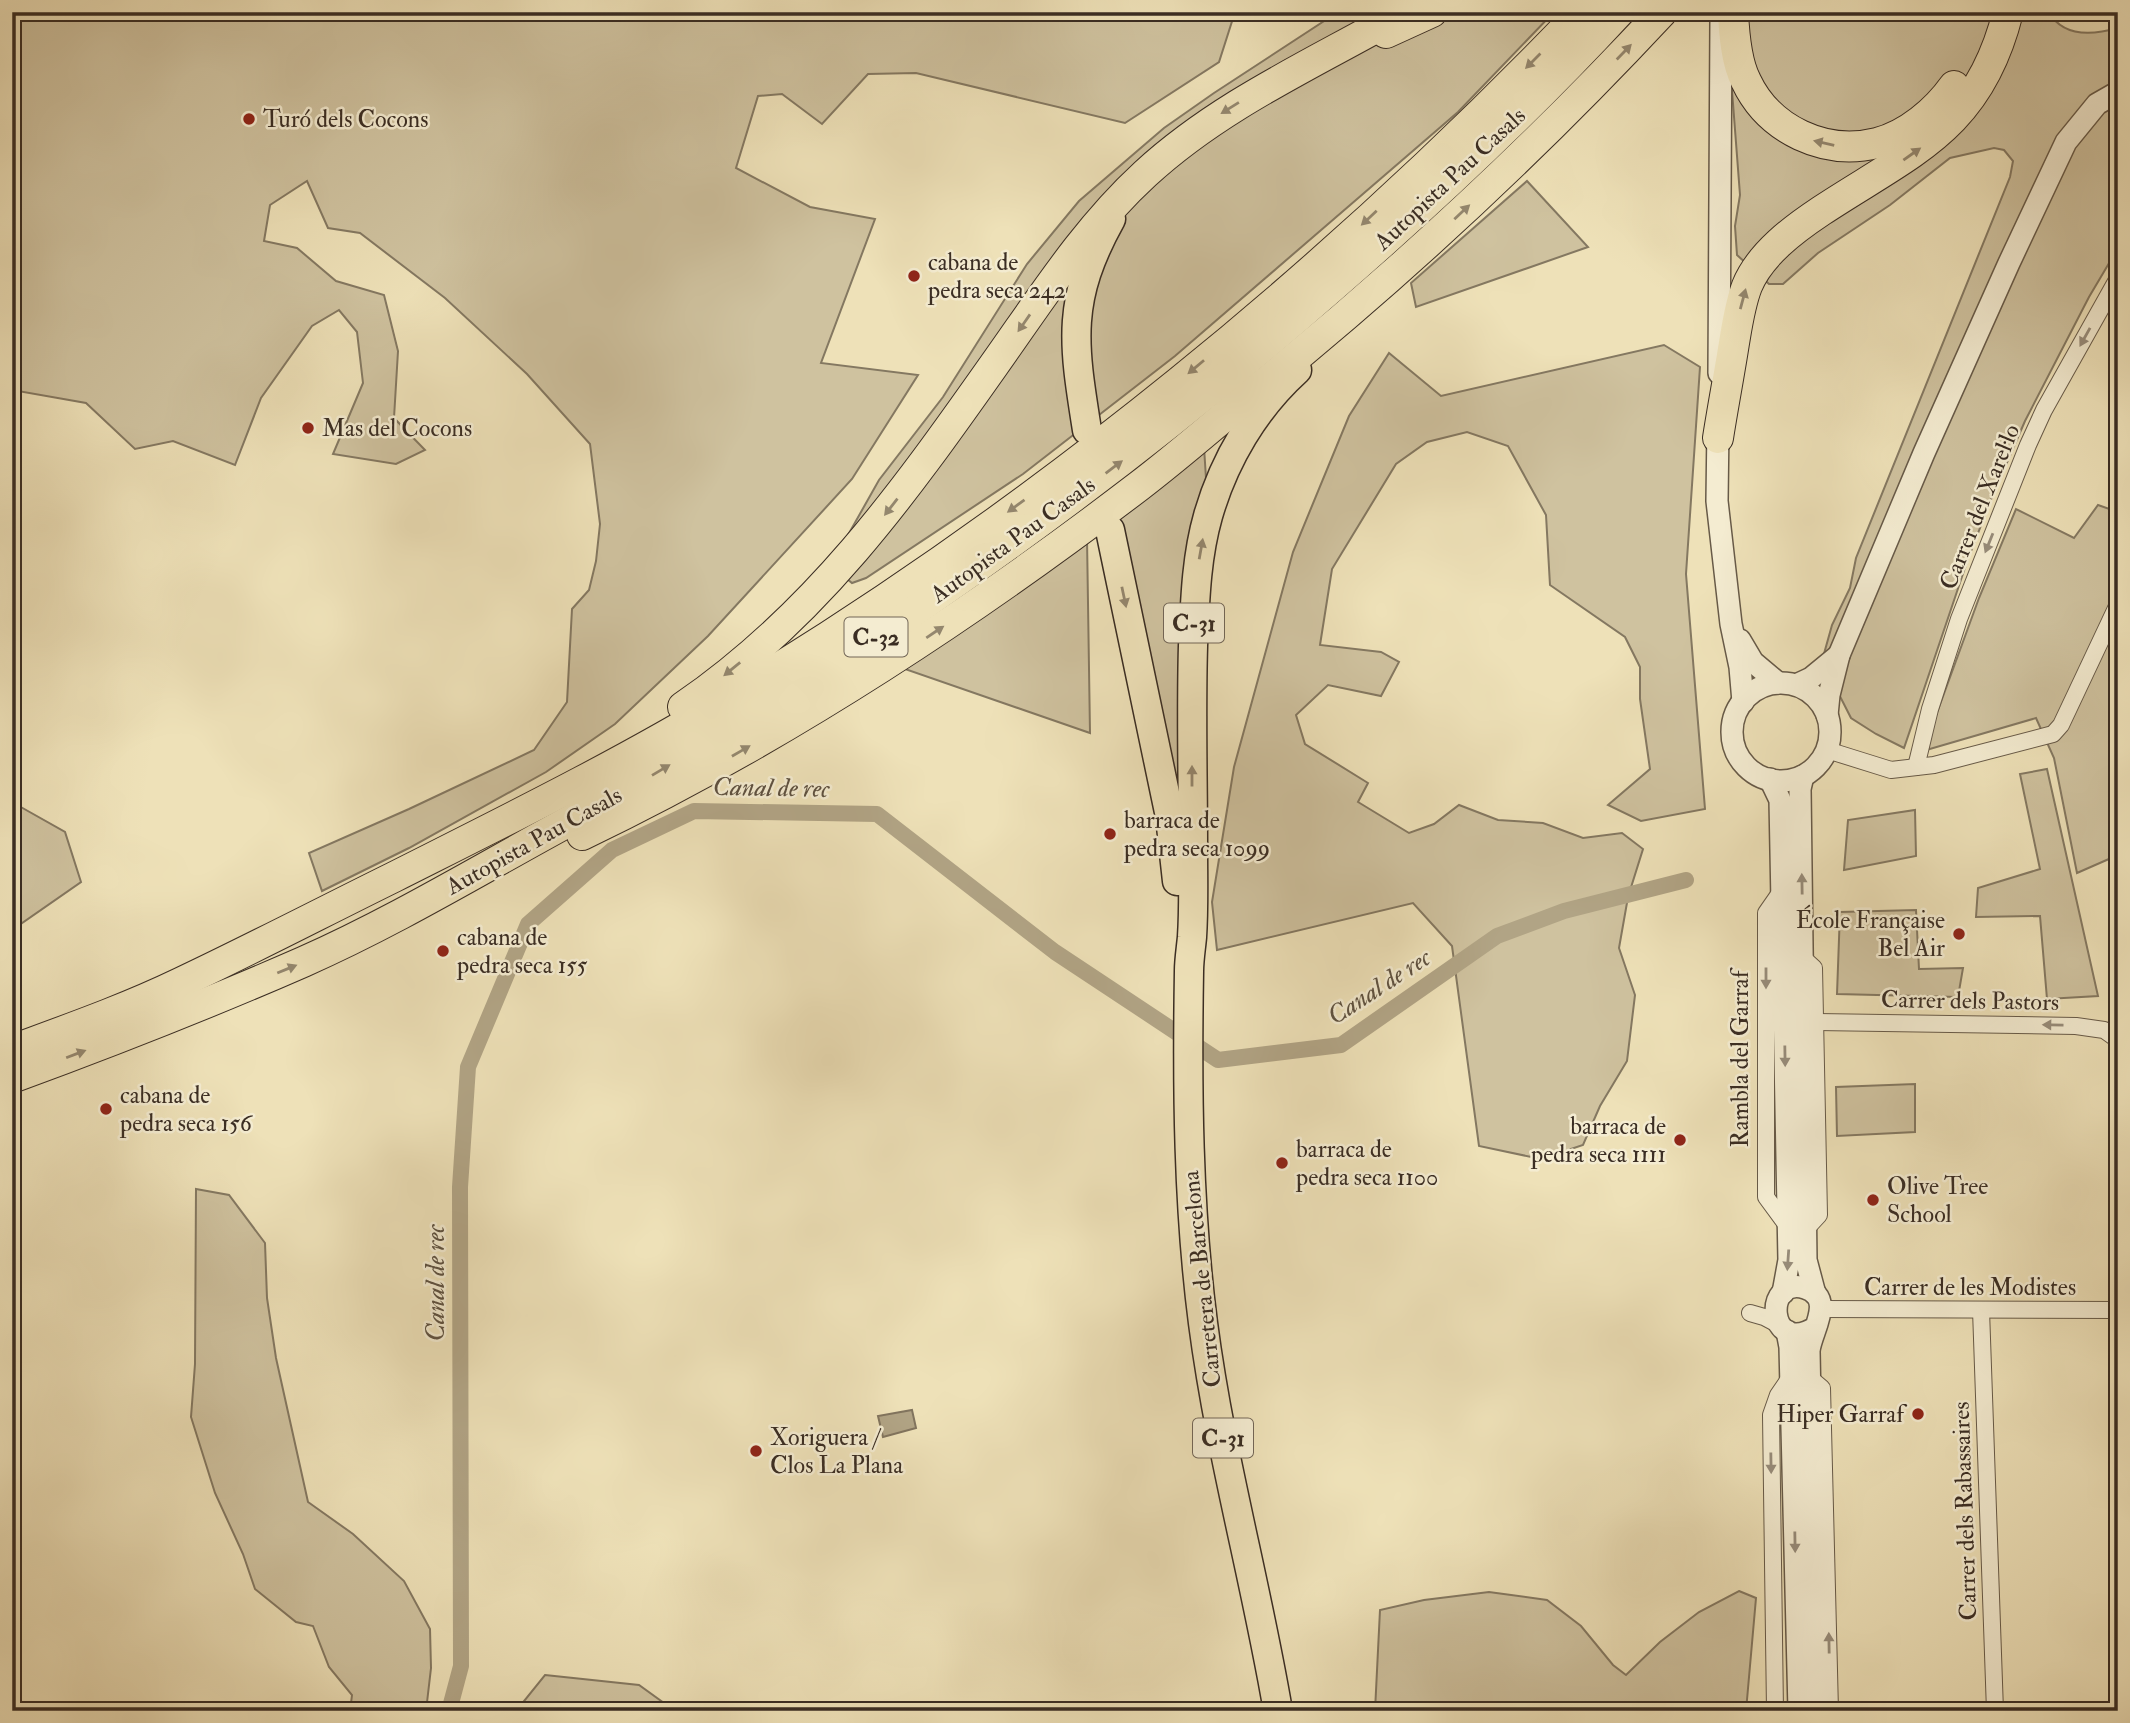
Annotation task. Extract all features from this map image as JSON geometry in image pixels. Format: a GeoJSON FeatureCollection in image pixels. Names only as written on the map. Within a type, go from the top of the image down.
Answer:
{"type":"FeatureCollection","features":[{"type":"Feature","properties":{"kind":"highway"},"geometry":{"type":"LineString","coordinates":[[520,814],[547,790],[640,736],[702,694],[801,610],[891,509],[1074,253],[1144,175],[1208,122],[1404,12]]}},
{"type":"Feature","properties":{"kind":"highway"},"geometry":{"type":"LineString","coordinates":[[1290,75],[1432,12]]}},
{"type":"Feature","properties":{"kind":"highway","name":"Autopista Pau Casals"},"geometry":{"type":"LineString","coordinates":[[12,1050],[179,984],[520,814],[646,747],[797,656],[934,564],[1109,436],[1278,299],[1465,130],[1581,12]]}},
{"type":"Feature","properties":{"kind":"highway","name":"Autopista Pau Casals"},"geometry":{"type":"LineString","coordinates":[[12,1078],[118,1039],[305,961],[415,907],[641,782],[836,664],[1034,527],[1196,402],[1384,243],[1487,147],[1619,12]]}},
{"type":"Feature","properties":{"kind":"highway"},"geometry":{"type":"LineString","coordinates":[[415,907],[462,893],[619,818],[708,770],[872,673],[1048,554],[1140,485],[1338,323],[1515,161],[1662,12]]}},
{"type":"Feature","properties":{"kind":"highway"},"geometry":{"type":"LineString","coordinates":[[1733,12],[1745,80],[1769,114],[1800,136],[1843,147],[1878,143],[1911,128],[1943,102],[1963,74],[1979,41],[1987,12]]}},
{"type":"Feature","properties":{"kind":"highway"},"geometry":{"type":"LineString","coordinates":[[1718,438],[1747,285],[1765,259],[1790,231],[1889,170],[1928,142],[1959,113],[1979,86],[1999,46],[2008,12]]}},
{"type":"Feature","properties":{"kind":"highway"},"geometry":{"type":"LineString","coordinates":[[1087,430],[1076,343],[1078,300],[1100,237],[1124,199],[1144,175]]}},
{"type":"Feature","properties":{"kind":"highway","name":"C-31"},"geometry":{"type":"LineString","coordinates":[[1189,966],[1193,914],[1192,689],[1195,598],[1208,515],[1230,460],[1249,425],[1338,323]]}},
{"type":"Feature","properties":{"kind":"highway","name":"C-31"},"geometry":{"type":"LineString","coordinates":[[1110,530],[1170,817],[1189,966]]}},
{"type":"Feature","properties":{"kind":"highway","name":"Carretera de Barcelona"},"geometry":{"type":"LineString","coordinates":[[1189,966],[1189,1162],[1203,1325],[1214,1398],[1278,1711]]}},
{"type":"Feature","properties":{"kind":"street"},"geometry":{"type":"LineString","coordinates":[[1721,12],[1717,501],[1743,702],[1733,726],[1736,751],[1747,767],[1770,779],[1802,782],[1827,750],[1830,733],[1827,715],[1829,695],[1839,655],[1924,453],[2066,142],[2097,104],[2118,92]]}},
{"type":"Feature","properties":{"kind":"street","name":"Carrer del Xarel·lo"},"geometry":{"type":"LineString","coordinates":[[1916,767],[1930,709],[1959,619],[2028,445],[2118,278]]}},
{"type":"Feature","properties":{"kind":"street"},"geometry":{"type":"LineString","coordinates":[[1827,750],[1891,770],[1958,760],[2053,734],[2061,725],[2118,604]]}},
{"type":"Feature","properties":{"kind":"street"},"geometry":{"type":"LineString","coordinates":[[1731,624],[1753,662],[1787,684],[1815,696],[1827,715]]}},
{"type":"Feature","properties":{"kind":"street"},"geometry":{"type":"LineString","coordinates":[[1743,702],[1761,687],[1811,678],[1839,655]]}},
{"type":"Feature","properties":{"kind":"street","name":"Rambla del Garraf"},"geometry":{"type":"LineString","coordinates":[[1770,779],[1780,800],[1798,1227],[1817,1310],[1809,1351],[1800,1376],[1798,1711]]}},
{"type":"Feature","properties":{"kind":"street","name":"Rambla del Garraf"},"geometry":{"type":"LineString","coordinates":[[1780,1296],[1798,1227],[1803,958],[1802,782]]}},
{"type":"Feature","properties":{"kind":"street","name":"Rambla del Garraf"},"geometry":{"type":"LineString","coordinates":[[1798,1227],[1819,1215],[1814,968],[1803,958]]}},
{"type":"Feature","properties":{"kind":"street","name":"Carrer dels Pastors"},"geometry":{"type":"LineString","coordinates":[[1817,1022],[2076,1026],[2104,1030],[2118,1040]]}},
{"type":"Feature","properties":{"kind":"street"},"geometry":{"type":"LineString","coordinates":[[1803,1287],[1817,1310],[1805,1333],[1797,1334],[1784,1329],[1775,1317],[1780,1296],[1790,1288],[1803,1287]]}},
{"type":"Feature","properties":{"kind":"street","name":"Carrer de les Modistes"},"geometry":{"type":"LineString","coordinates":[[1817,1310],[2118,1310]]}},
{"type":"Feature","properties":{"kind":"street","name":"Carrer dels Rabassaires"},"geometry":{"type":"LineString","coordinates":[[1981,1310],[1994,1711]]}},
{"type":"Feature","properties":{"kind":"street","name":"Rambla del Garraf"},"geometry":{"type":"LineString","coordinates":[[1784,1329],[1800,1376],[1816,1711]]}},
{"type":"Feature","properties":{"kind":"street","name":"Rambla del Garraf"},"geometry":{"type":"LineString","coordinates":[[1776,1711],[1771,1415],[1778,1395],[1800,1376]]}},
{"type":"Feature","properties":{"kind":"street","name":"Rambla del Garraf"},"geometry":{"type":"LineString","coordinates":[[1800,1376],[1822,1388],[1830,1711]]}},
{"type":"Feature","properties":{"kind":"shaded area"},"geometry":{"type":"Polygon","coordinates":[[[12,12],[1235,12],[1219,62],[1125,123],[916,73],[868,74],[822,124],[782,94],[758,96],[736,168],[810,207],[875,219],[821,363],[918,375],[852,479],[708,636],[615,724],[546,772],[409,848],[322,891],[309,853],[534,750],[567,702],[572,609],[589,590],[596,561],[600,524],[590,444],[527,374],[445,298],[360,233],[328,228],[307,181],[270,205],[264,241],[297,248],[336,281],[384,295],[398,351],[394,418],[425,450],[396,464],[333,454],[363,383],[357,332],[339,310],[312,326],[261,398],[235,465],[173,441],[135,449],[86,403],[12,390],[12,12]]]}},
{"type":"Feature","properties":{"kind":"shaded area"},"geometry":{"type":"Polygon","coordinates":[[[1338,12],[1554,12],[1458,112],[1175,356],[1023,474],[866,578],[852,583],[840,573],[839,551],[879,480],[943,397],[1027,264],[1079,201],[1164,128],[1338,12]]]}},
{"type":"Feature","properties":{"kind":"shaded area"},"geometry":{"type":"Polygon","coordinates":[[[1726,12],[2049,12],[2062,26],[2070,30],[2089,33],[2118,28],[2118,248],[2089,297],[2025,421],[1992,497],[1968,559],[1904,748],[1851,718],[1822,661],[1832,625],[1850,588],[1856,558],[2010,177],[2013,161],[2004,150],[1994,148],[1950,158],[1890,205],[1818,253],[1783,284],[1769,284],[1737,255],[1735,226],[1740,195],[1726,12]]]}},
{"type":"Feature","properties":{"kind":"shaded area"},"geometry":{"type":"Polygon","coordinates":[[[1527,181],[1588,247],[1416,307],[1411,283],[1527,181]]]}},
{"type":"Feature","properties":{"kind":"shaded area"},"geometry":{"type":"Polygon","coordinates":[[[1664,345],[1700,367],[1686,574],[1705,809],[1641,821],[1608,805],[1650,769],[1640,699],[1640,667],[1625,637],[1550,585],[1546,515],[1508,446],[1467,432],[1427,442],[1396,464],[1332,569],[1320,645],[1381,652],[1399,662],[1381,696],[1328,685],[1296,715],[1305,744],[1368,783],[1358,802],[1409,833],[1434,824],[1459,805],[1498,820],[1543,823],[1583,838],[1622,833],[1643,849],[1628,897],[1619,948],[1635,995],[1627,1061],[1600,1106],[1583,1145],[1541,1159],[1479,1146],[1452,946],[1413,903],[1217,950],[1212,902],[1234,767],[1293,552],[1349,416],[1389,353],[1441,396],[1664,345]]]}},
{"type":"Feature","properties":{"kind":"shaded area"},"geometry":{"type":"Polygon","coordinates":[[[1204,447],[1207,494],[1182,780],[1170,773],[1116,516],[1204,447]]]}},
{"type":"Feature","properties":{"kind":"shaded area"},"geometry":{"type":"Polygon","coordinates":[[[2098,505],[2118,512],[2118,855],[2077,873],[2054,758],[2036,718],[1923,751],[1979,598],[2016,509],[2074,538],[2098,505]]]}},
{"type":"Feature","properties":{"kind":"shaded area"},"geometry":{"type":"Polygon","coordinates":[[[1087,538],[1090,733],[902,668],[1087,538]]]}},
{"type":"Feature","properties":{"kind":"shaded area"},"geometry":{"type":"Polygon","coordinates":[[[2047,769],[2098,996],[2047,999],[2040,916],[1976,917],[1978,888],[2040,869],[2020,774],[2047,769]]]}},
{"type":"Feature","properties":{"kind":"shaded area"},"geometry":{"type":"Polygon","coordinates":[[[19,806],[65,832],[81,882],[12,930],[12,807],[19,806]]]}},
{"type":"Feature","properties":{"kind":"shaded area"},"geometry":{"type":"Polygon","coordinates":[[[1915,810],[1916,856],[1844,870],[1848,820],[1915,810]]]}},
{"type":"Feature","properties":{"kind":"shaded area"},"geometry":{"type":"Polygon","coordinates":[[[1916,910],[1919,969],[1963,968],[1958,997],[1837,994],[1840,912],[1916,910]]]}},
{"type":"Feature","properties":{"kind":"shaded area"},"geometry":{"type":"Polygon","coordinates":[[[1915,1084],[1915,1132],[1837,1136],[1836,1087],[1915,1084]]]}},
{"type":"Feature","properties":{"kind":"shaded area"},"geometry":{"type":"Polygon","coordinates":[[[196,1189],[229,1195],[265,1243],[267,1298],[276,1358],[308,1502],[353,1534],[404,1581],[430,1629],[431,1668],[426,1711],[350,1711],[352,1695],[329,1667],[313,1626],[296,1622],[255,1589],[243,1554],[215,1493],[191,1417],[195,1364],[196,1189]]]}},
{"type":"Feature","properties":{"kind":"shaded area"},"geometry":{"type":"Polygon","coordinates":[[[912,1410],[916,1428],[883,1437],[878,1416],[912,1410]]]}},
{"type":"Feature","properties":{"kind":"shaded area"},"geometry":{"type":"Polygon","coordinates":[[[1739,1591],[1756,1598],[1746,1711],[1375,1711],[1380,1610],[1424,1600],[1489,1592],[1547,1600],[1581,1626],[1613,1665],[1626,1675],[1660,1642],[1699,1612],[1739,1591]]]}},
{"type":"Feature","properties":{"kind":"shaded area"},"geometry":{"type":"Polygon","coordinates":[[[545,1675],[639,1685],[675,1711],[516,1711],[545,1675]]]}},
{"type":"Feature","properties":{"kind":"waterway","name":"Canal de rec"},"geometry":{"type":"LineString","coordinates":[[449,1711],[461,1666],[460,1187],[468,1067],[528,924],[612,850],[694,811],[877,814],[1055,952],[1218,1060],[1341,1045],[1497,936],[1564,911],[1686,880]]}},
{"type":"Feature","properties":{"kind":"place","name":"Turó dels Cocons"},"geometry":{"type":"Point","coordinates":[249,119]}},
{"type":"Feature","properties":{"kind":"place","name":"cabana de pedra seca 242"},"geometry":{"type":"Point","coordinates":[914,276]}},
{"type":"Feature","properties":{"kind":"place","name":"Mas del Cocons"},"geometry":{"type":"Point","coordinates":[308,428]}},
{"type":"Feature","properties":{"kind":"place","name":"barraca de pedra seca 1099"},"geometry":{"type":"Point","coordinates":[1110,834]}},
{"type":"Feature","properties":{"kind":"place","name":"École Française Bel Air"},"geometry":{"type":"Point","coordinates":[1959,934]}},
{"type":"Feature","properties":{"kind":"place","name":"cabana de pedra seca 155"},"geometry":{"type":"Point","coordinates":[443,951]}},
{"type":"Feature","properties":{"kind":"place","name":"cabana de pedra seca 156"},"geometry":{"type":"Point","coordinates":[106,1109]}},
{"type":"Feature","properties":{"kind":"place","name":"barraca de pedra seca 1111"},"geometry":{"type":"Point","coordinates":[1680,1140]}},
{"type":"Feature","properties":{"kind":"place","name":"barraca de pedra seca 1100"},"geometry":{"type":"Point","coordinates":[1282,1163]}},
{"type":"Feature","properties":{"kind":"place","name":"Olive Tree School"},"geometry":{"type":"Point","coordinates":[1873,1200]}},
{"type":"Feature","properties":{"kind":"place","name":"Hiper Garraf"},"geometry":{"type":"Point","coordinates":[1918,1414]}},
{"type":"Feature","properties":{"kind":"place","name":"Xoriguera / Clos La Plana"},"geometry":{"type":"Point","coordinates":[756,1451]}}]}
